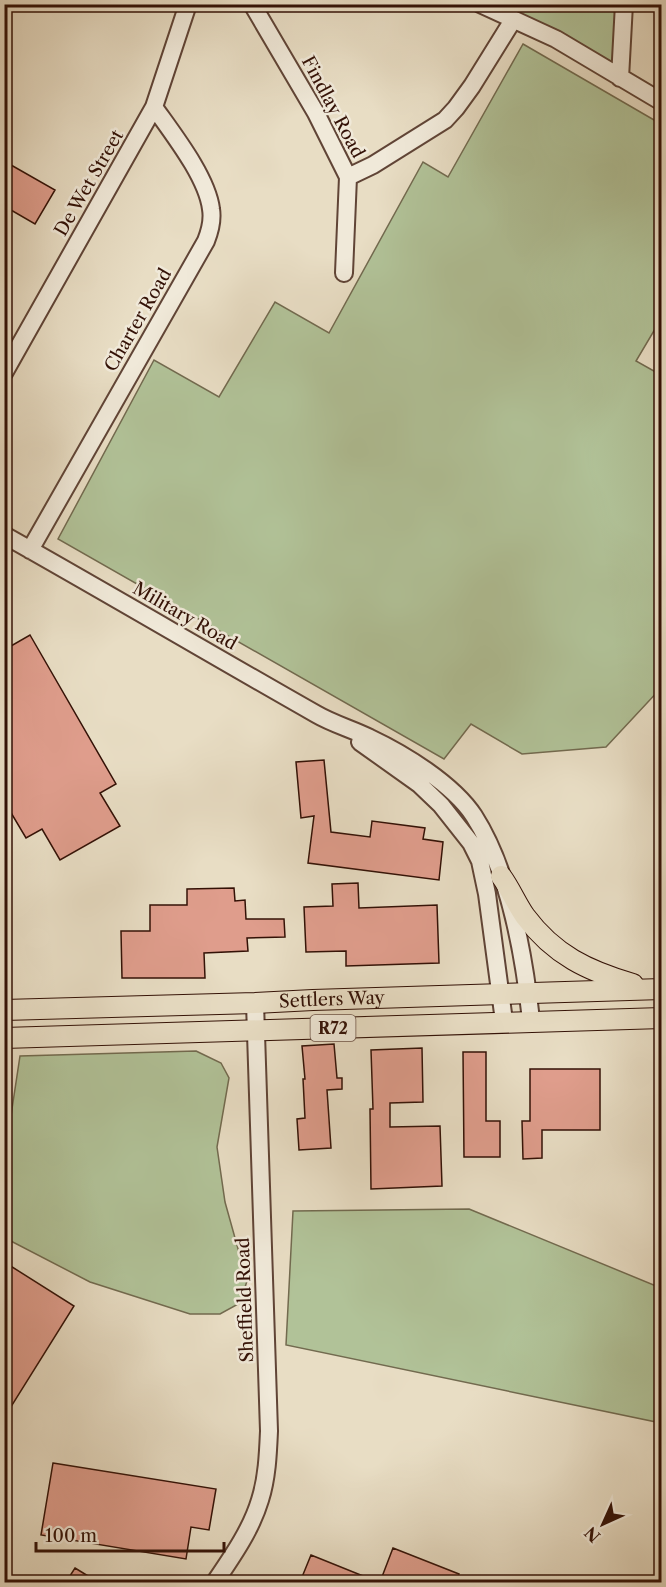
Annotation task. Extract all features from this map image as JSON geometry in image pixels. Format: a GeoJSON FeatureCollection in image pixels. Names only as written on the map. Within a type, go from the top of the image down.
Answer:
{"type":"FeatureCollection","features":[{"type":"Feature","properties":{"kind":"main road"},"geometry":{"type":"LineString","coordinates":[[501,876],[511,889],[524,914],[566,955],[591,970],[656,989]]}},
{"type":"Feature","properties":{"kind":"main road","name":"Settlers Way"},"geometry":{"type":"LineString","coordinates":[[4,1010],[255,1004],[656,989]]}},
{"type":"Feature","properties":{"kind":"main road","name":"Settlers Way"},"geometry":{"type":"LineString","coordinates":[[4,1038],[662,1017]]}},
{"type":"Feature","properties":{"kind":"street","name":"De Wet Street"},"geometry":{"type":"LineString","coordinates":[[4,373],[154,108],[188,4]]}},
{"type":"Feature","properties":{"kind":"street","name":"Findlay Road"},"geometry":{"type":"LineString","coordinates":[[252,4],[316,113],[348,177],[344,273]]}},
{"type":"Feature","properties":{"kind":"street"},"geometry":{"type":"LineString","coordinates":[[480,4],[556,39],[662,102]]}},
{"type":"Feature","properties":{"kind":"street"},"geometry":{"type":"LineString","coordinates":[[620,78],[624,4]]}},
{"type":"Feature","properties":{"kind":"street"},"geometry":{"type":"LineString","coordinates":[[348,177],[373,165],[445,120],[472,86],[513,20]]}},
{"type":"Feature","properties":{"kind":"street","name":"Charter Road"},"geometry":{"type":"LineString","coordinates":[[30,550],[206,241],[210,230],[211,208],[207,194],[182,146],[154,108]]}},
{"type":"Feature","properties":{"kind":"street","name":"Military Road"},"geometry":{"type":"LineString","coordinates":[[4,535],[319,716],[370,738],[419,765],[450,790],[473,815],[490,844],[515,918],[531,1020]]}},
{"type":"Feature","properties":{"kind":"street","name":"Military Road"},"geometry":{"type":"LineString","coordinates":[[346,729],[367,748],[419,784],[447,812],[471,843],[480,861],[488,894],[504,1021]]}},
{"type":"Feature","properties":{"kind":"street","name":"Sheffield Road"},"geometry":{"type":"LineString","coordinates":[[215,1582],[240,1543],[258,1508],[268,1453],[255,1004]]}},
{"type":"Feature","properties":{"kind":"green space"},"geometry":{"type":"Polygon","coordinates":[[[486,5],[620,5],[616,57],[608,63],[486,5]]]}},
{"type":"Feature","properties":{"kind":"green space"},"geometry":{"type":"Polygon","coordinates":[[[523,44],[661,124],[661,319],[636,361],[661,375],[661,688],[606,747],[522,754],[471,724],[444,759],[58,539],[154,360],[219,397],[275,302],[329,333],[423,162],[448,177],[523,44]]]}},
{"type":"Feature","properties":{"kind":"green space"},"geometry":{"type":"Polygon","coordinates":[[[196,1051],[221,1063],[229,1078],[217,1147],[225,1202],[247,1281],[240,1303],[220,1314],[190,1314],[90,1282],[5,1238],[5,1155],[20,1056],[196,1051]]]}},
{"type":"Feature","properties":{"kind":"green space"},"geometry":{"type":"Polygon","coordinates":[[[469,1209],[661,1288],[661,1423],[286,1345],[293,1211],[469,1209]]]}},
{"type":"Feature","properties":{"kind":"building"},"geometry":{"type":"Polygon","coordinates":[[[4,161],[55,190],[35,224],[4,206],[4,161]]]}},
{"type":"Feature","properties":{"kind":"building"},"geometry":{"type":"Polygon","coordinates":[[[30,635],[116,784],[100,793],[120,826],[60,860],[42,829],[26,838],[4,801],[4,650],[30,635]]]}},
{"type":"Feature","properties":{"kind":"building"},"geometry":{"type":"Polygon","coordinates":[[[324,760],[331,832],[370,837],[372,821],[425,828],[423,839],[443,842],[439,880],[308,863],[314,816],[301,818],[296,762],[324,760]]]}},
{"type":"Feature","properties":{"kind":"building"},"geometry":{"type":"Polygon","coordinates":[[[358,883],[359,908],[437,905],[439,963],[346,966],[346,951],[306,952],[304,907],[333,906],[332,884],[358,883]]]}},
{"type":"Feature","properties":{"kind":"building"},"geometry":{"type":"Polygon","coordinates":[[[234,888],[235,901],[245,900],[246,919],[284,919],[285,937],[247,938],[248,951],[204,953],[205,978],[122,978],[121,931],[150,931],[150,905],[187,905],[187,889],[234,888]]]}},
{"type":"Feature","properties":{"kind":"building"},"geometry":{"type":"Polygon","coordinates":[[[334,1044],[337,1078],[342,1078],[342,1089],[327,1090],[331,1148],[299,1150],[297,1119],[305,1118],[302,1046],[334,1044]]]}},
{"type":"Feature","properties":{"kind":"building"},"geometry":{"type":"Polygon","coordinates":[[[422,1048],[423,1102],[390,1103],[390,1127],[440,1126],[442,1186],[371,1189],[370,1109],[373,1109],[371,1050],[422,1048]]]}},
{"type":"Feature","properties":{"kind":"building"},"geometry":{"type":"Polygon","coordinates":[[[463,1052],[486,1052],[486,1121],[500,1121],[500,1157],[464,1157],[463,1052]]]}},
{"type":"Feature","properties":{"kind":"building"},"geometry":{"type":"Polygon","coordinates":[[[530,1069],[600,1069],[600,1130],[542,1130],[542,1158],[523,1159],[522,1121],[530,1121],[530,1069]]]}},
{"type":"Feature","properties":{"kind":"building"},"geometry":{"type":"Polygon","coordinates":[[[9,1265],[74,1306],[4,1418],[4,1272],[9,1265]]]}},
{"type":"Feature","properties":{"kind":"building"},"geometry":{"type":"Polygon","coordinates":[[[53,1463],[216,1489],[209,1530],[191,1527],[186,1559],[41,1535],[53,1463]]]}},
{"type":"Feature","properties":{"kind":"building"},"geometry":{"type":"Polygon","coordinates":[[[393,1548],[459,1574],[456,1582],[380,1582],[393,1548]]]}},
{"type":"Feature","properties":{"kind":"building"},"geometry":{"type":"Polygon","coordinates":[[[311,1555],[378,1582],[300,1582],[311,1555]]]}},
{"type":"Feature","properties":{"kind":"building"},"geometry":{"type":"Polygon","coordinates":[[[75,1568],[98,1582],[66,1582],[75,1568]]]}}]}
